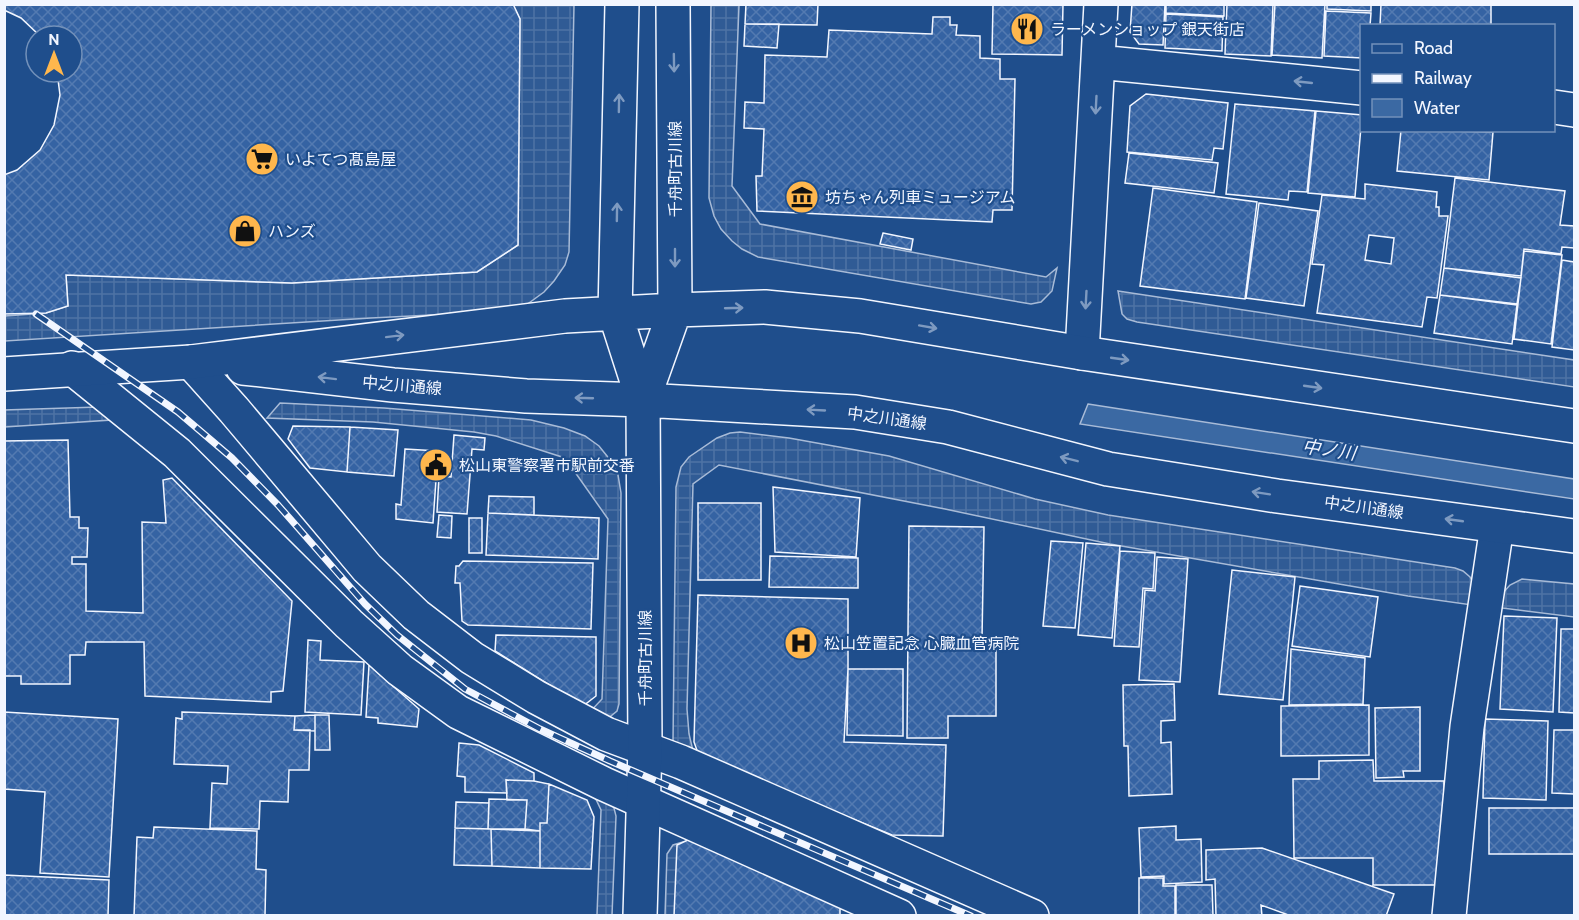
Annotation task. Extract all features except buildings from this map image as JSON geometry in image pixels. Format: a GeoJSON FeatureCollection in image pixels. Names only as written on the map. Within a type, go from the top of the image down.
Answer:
{"type":"FeatureCollection","features":[{"type":"Feature","properties":{"kind":"street","name":"千舟町古川線"},"geometry":{"type":"LineString","coordinates":[[622,4],[615,313],[643,400],[645,747],[640,915]]}},
{"type":"Feature","properties":{"kind":"street","name":"千舟町古川線"},"geometry":{"type":"LineString","coordinates":[[643,400],[675,310],[673,4]]}},
{"type":"Feature","properties":{"kind":"street"},"geometry":{"type":"LineString","coordinates":[[1082,353],[1101,4]]}},
{"type":"Feature","properties":{"kind":"street"},"geometry":{"type":"LineString","coordinates":[[1098,62],[1360,88]]}},
{"type":"Feature","properties":{"kind":"street"},"geometry":{"type":"LineString","coordinates":[[1555,108],[1575,110]]}},
{"type":"Feature","properties":{"kind":"street","name":"中之川通線"},"geometry":{"type":"LineString","coordinates":[[4,374],[191,362],[565,316],[765,307],[860,316],[1082,353],[1575,426]]}},
{"type":"Feature","properties":{"kind":"street","name":"中之川通線"},"geometry":{"type":"LineString","coordinates":[[191,362],[404,386],[526,396],[855,412],[948,427],[1108,468],[1277,495],[1575,536]]}},
{"type":"Feature","properties":{"kind":"street"},"geometry":{"type":"LineString","coordinates":[[191,362],[367,568],[416,615],[472,658],[536,697],[606,734],[645,747],[1032,915]]}},
{"type":"Feature","properties":{"kind":"street"},"geometry":{"type":"LineString","coordinates":[[72,368],[177,453],[349,624],[400,670],[458,712],[604,784],[898,915]]}},
{"type":"Feature","properties":{"kind":"street"},"geometry":{"type":"LineString","coordinates":[[1449,915],[1467,727],[1497,526]]}},
{"type":"Feature","properties":{"kind":"shaded area"},"geometry":{"type":"Polygon","coordinates":[[[513,5],[574,5],[569,252],[565,265],[554,281],[544,292],[522,308],[472,320],[431,315],[5,341],[5,316],[46,313],[68,306],[66,275],[292,283],[477,272],[518,245],[520,19],[513,5]]]}},
{"type":"Feature","properties":{"kind":"shaded area"},"geometry":{"type":"Polygon","coordinates":[[[711,5],[739,5],[732,186],[760,224],[1046,277],[1057,268],[1052,291],[1041,302],[1031,304],[758,257],[732,241],[721,229],[714,216],[709,198],[711,5]]]}},
{"type":"Feature","properties":{"kind":"shaded area"},"geometry":{"type":"Polygon","coordinates":[[[1118,291],[1574,360],[1574,387],[1137,322],[1127,319],[1122,314],[1118,291]]]}},
{"type":"Feature","properties":{"kind":"shaded area"},"geometry":{"type":"Polygon","coordinates":[[[280,403],[384,408],[531,420],[585,436],[599,446],[611,461],[618,475],[621,493],[619,704],[617,711],[606,720],[587,715],[602,699],[608,519],[565,458],[496,436],[474,432],[373,422],[267,418],[280,403]]]}},
{"type":"Feature","properties":{"kind":"shaded area"},"geometry":{"type":"Polygon","coordinates":[[[99,407],[111,420],[5,427],[4,410],[99,407]]]}},
{"type":"Feature","properties":{"kind":"shaded area"},"geometry":{"type":"Polygon","coordinates":[[[740,432],[789,438],[889,456],[1035,499],[1108,515],[1455,568],[1463,571],[1474,584],[1472,605],[1110,544],[719,465],[693,484],[687,709],[694,755],[673,742],[676,487],[681,467],[689,457],[717,438],[740,432]]]}},
{"type":"Feature","properties":{"kind":"shaded area"},"geometry":{"type":"Polygon","coordinates":[[[1522,579],[1574,584],[1574,617],[1494,607],[1510,585],[1522,579]]]}},
{"type":"Feature","properties":{"kind":"shaded area"},"geometry":{"type":"Polygon","coordinates":[[[593,793],[610,802],[616,816],[612,915],[597,915],[601,810],[593,793]]]}},
{"type":"Feature","properties":{"kind":"shaded area"},"geometry":{"type":"Polygon","coordinates":[[[686,841],[680,915],[665,916],[667,854],[673,845],[686,841]]]}},
{"type":"Feature","properties":{"kind":"water","name":"中ノ川"},"geometry":{"type":"Polygon","coordinates":[[[1088,404],[1574,479],[1574,499],[1080,424],[1088,404]]]}},
{"type":"Feature","properties":{"kind":"railway"},"geometry":{"type":"LineString","coordinates":[[36,314],[178,412],[232,458],[278,505],[365,604],[397,635],[465,689],[540,729],[610,761],[971,916]]}},
{"type":"Feature","properties":{"kind":"place","name":"ラーメンショップ 銀天街店"},"geometry":{"type":"Point","coordinates":[1027,29]}},
{"type":"Feature","properties":{"kind":"place","name":"いよてつ髙島屋"},"geometry":{"type":"Point","coordinates":[262,159]}},
{"type":"Feature","properties":{"kind":"place","name":"坊ちゃん列車ミュージアム"},"geometry":{"type":"Point","coordinates":[802,197]}},
{"type":"Feature","properties":{"kind":"place","name":"ハンズ"},"geometry":{"type":"Point","coordinates":[245,231]}},
{"type":"Feature","properties":{"kind":"place","name":"松山東警察署市駅前交番"},"geometry":{"type":"Point","coordinates":[436,465]}},
{"type":"Feature","properties":{"kind":"place","name":"松山笠置記念 心臓血管病院"},"geometry":{"type":"Point","coordinates":[801,643]}}]}
